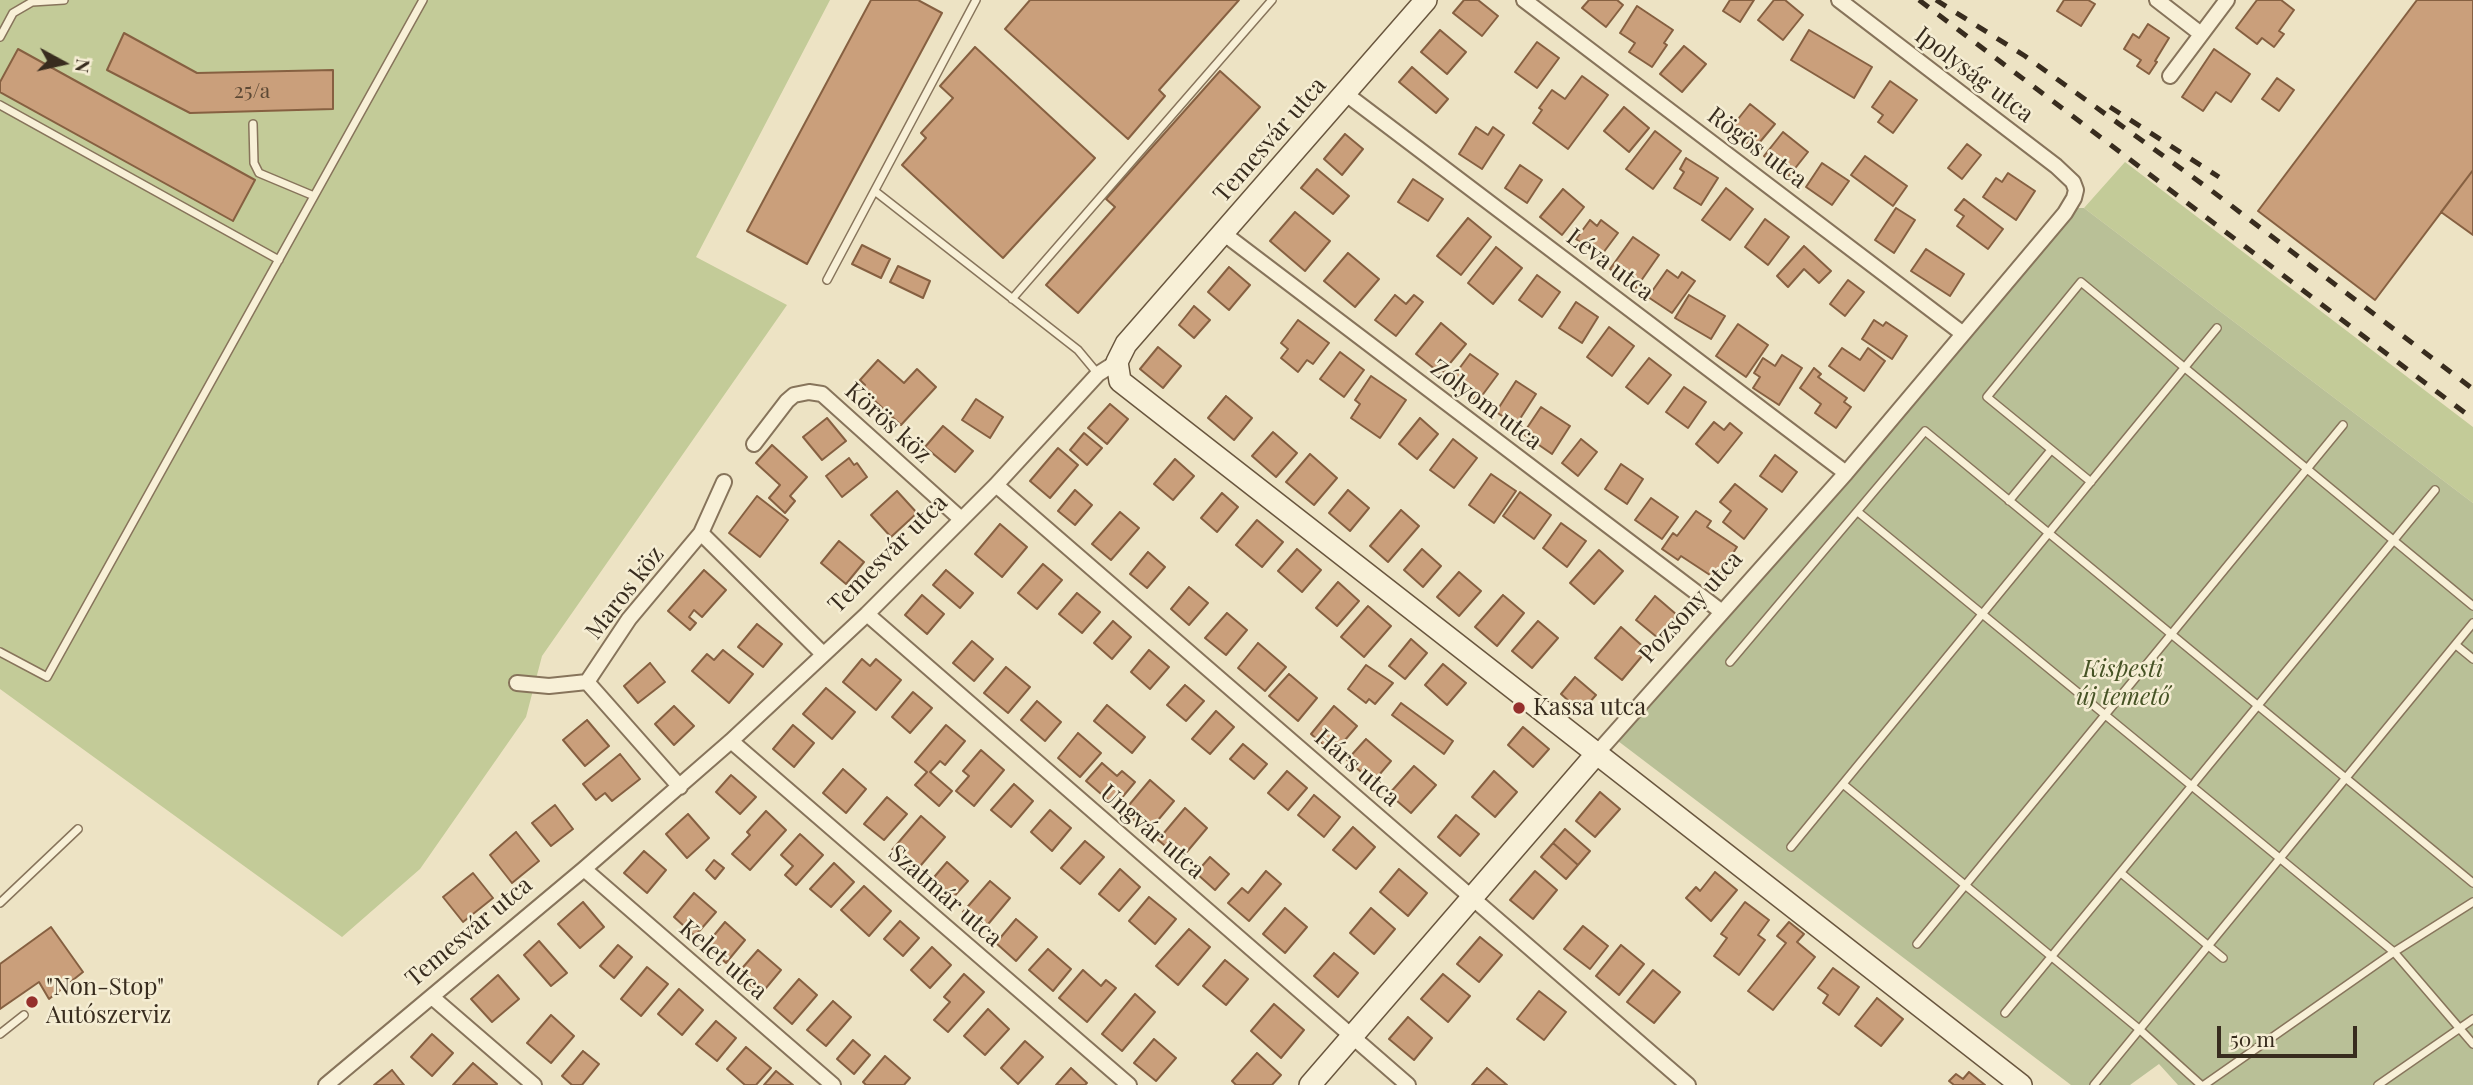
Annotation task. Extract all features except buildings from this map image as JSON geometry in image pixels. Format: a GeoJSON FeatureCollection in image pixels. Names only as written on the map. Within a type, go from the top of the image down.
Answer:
{"type":"FeatureCollection","features":[{"type":"Feature","properties":{"kind":"street","name":"Temesvár utca"},"geometry":{"type":"LineString","coordinates":[[326,1085],[680,787],[867,614],[996,485],[1098,374],[1117,362],[1126,344],[1426,0]]}},
{"type":"Feature","properties":{"kind":"street","name":"Rögös utca"},"geometry":{"type":"LineString","coordinates":[[1524,0],[1962,333]]}},
{"type":"Feature","properties":{"kind":"street","name":"Ipolyság utca"},"geometry":{"type":"LineString","coordinates":[[1839,0],[2056,166],[2073,182],[2076,190]]}},
{"type":"Feature","properties":{"kind":"street"},"geometry":{"type":"LineString","coordinates":[[2157,0],[2201,34]]}},
{"type":"Feature","properties":{"kind":"street"},"geometry":{"type":"LineString","coordinates":[[2170,76],[2227,0]]}},
{"type":"Feature","properties":{"kind":"street","name":"Léva utca"},"geometry":{"type":"LineString","coordinates":[[1346,94],[1846,473]]}},
{"type":"Feature","properties":{"kind":"street","name":"Pozsony utca"},"geometry":{"type":"LineString","coordinates":[[1310,1085],[1598,752],[1846,473],[2065,213],[2076,190]]}},
{"type":"Feature","properties":{"kind":"street","name":"Zólyom utca"},"geometry":{"type":"LineString","coordinates":[[1223,233],[1721,612]]}},
{"type":"Feature","properties":{"kind":"street"},"geometry":{"type":"LineString","coordinates":[[1117,362],[1120,381],[2021,1085]]}},
{"type":"Feature","properties":{"kind":"street","name":"Körös köz"},"geometry":{"type":"LineString","coordinates":[[754,444],[787,401],[808,392],[822,394],[961,519]]}},
{"type":"Feature","properties":{"kind":"street","name":"Maros köz"},"geometry":{"type":"LineString","coordinates":[[587,682],[629,619],[701,533],[724,482]]}},
{"type":"Feature","properties":{"kind":"street","name":"Hárs utca"},"geometry":{"type":"LineString","coordinates":[[996,485],[1688,1085]]}},
{"type":"Feature","properties":{"kind":"street"},"geometry":{"type":"LineString","coordinates":[[701,533],[823,654]]}},
{"type":"Feature","properties":{"kind":"street","name":"Ungvár utca"},"geometry":{"type":"LineString","coordinates":[[867,614],[1408,1085]]}},
{"type":"Feature","properties":{"kind":"street"},"geometry":{"type":"LineString","coordinates":[[517,683],[549,687],[587,682],[680,787]]}},
{"type":"Feature","properties":{"kind":"street","name":"Szatmár utca"},"geometry":{"type":"LineString","coordinates":[[731,741],[1129,1085]]}},
{"type":"Feature","properties":{"kind":"street","name":"Kelet utca"},"geometry":{"type":"LineString","coordinates":[[584,869],[833,1085]]}},
{"type":"Feature","properties":{"kind":"street"},"geometry":{"type":"LineString","coordinates":[[432,997],[534,1085]]}},
{"type":"Feature","properties":{"kind":"lane"},"geometry":{"type":"LineString","coordinates":[[0,37],[13,13],[32,2],[64,0]]}},
{"type":"Feature","properties":{"kind":"lane"},"geometry":{"type":"LineString","coordinates":[[0,652],[47,677],[423,0]]}},
{"type":"Feature","properties":{"kind":"lane"},"geometry":{"type":"LineString","coordinates":[[828,280],[976,0]]}},
{"type":"Feature","properties":{"kind":"lane"},"geometry":{"type":"LineString","coordinates":[[1012,299],[1272,0]]}},
{"type":"Feature","properties":{"kind":"lane"},"geometry":{"type":"LineString","coordinates":[[0,105],[278,260]]}},
{"type":"Feature","properties":{"kind":"lane"},"geometry":{"type":"LineString","coordinates":[[253,124],[254,163],[260,173],[314,196]]}},
{"type":"Feature","properties":{"kind":"lane"},"geometry":{"type":"LineString","coordinates":[[876,192],[1078,350],[1098,374]]}},
{"type":"Feature","properties":{"kind":"lane"},"geometry":{"type":"LineString","coordinates":[[2091,482],[1987,397],[2081,282],[2473,606]]}},
{"type":"Feature","properties":{"kind":"lane"},"geometry":{"type":"LineString","coordinates":[[1791,847],[2217,328]]}},
{"type":"Feature","properties":{"kind":"lane"},"geometry":{"type":"LineString","coordinates":[[1917,944],[2343,425]]}},
{"type":"Feature","properties":{"kind":"lane"},"geometry":{"type":"LineString","coordinates":[[1730,662],[1925,431],[2473,883]]}},
{"type":"Feature","properties":{"kind":"lane"},"geometry":{"type":"LineString","coordinates":[[2009,501],[2051,450]]}},
{"type":"Feature","properties":{"kind":"lane"},"geometry":{"type":"LineString","coordinates":[[2006,1013],[2435,490]]}},
{"type":"Feature","properties":{"kind":"lane"},"geometry":{"type":"LineString","coordinates":[[1858,512],[2394,952],[2473,1044]]}},
{"type":"Feature","properties":{"kind":"lane"},"geometry":{"type":"LineString","coordinates":[[2094,1085],[2473,623]]}},
{"type":"Feature","properties":{"kind":"lane"},"geometry":{"type":"LineString","coordinates":[[2455,645],[2473,659]]}},
{"type":"Feature","properties":{"kind":"lane"},"geometry":{"type":"LineString","coordinates":[[1843,784],[2139,1029],[2202,1085],[2394,952],[2473,902]]}},
{"type":"Feature","properties":{"kind":"lane"},"geometry":{"type":"LineString","coordinates":[[0,903],[78,829]]}},
{"type":"Feature","properties":{"kind":"lane"},"geometry":{"type":"LineString","coordinates":[[2121,873],[2224,958]]}},
{"type":"Feature","properties":{"kind":"lane"},"geometry":{"type":"LineString","coordinates":[[0,1034],[24,1015]]}},
{"type":"Feature","properties":{"kind":"lane"},"geometry":{"type":"LineString","coordinates":[[2378,1085],[2473,1019]]}},
{"type":"Feature","properties":{"kind":"green space"},"geometry":{"type":"Polygon","coordinates":[[[0,0],[830,0],[696,257],[787,305],[542,656],[526,717],[420,869],[342,937],[0,689],[0,0]]]}},
{"type":"Feature","properties":{"kind":"green space"},"geometry":{"type":"Polygon","coordinates":[[[2125,162],[2473,427],[2473,503],[2084,208],[2125,162]]]}},
{"type":"Feature","properties":{"kind":"green space","name":"Kispesti új temető"},"geometry":{"type":"Polygon","coordinates":[[[2065,208],[2084,208],[2473,503],[2473,1085],[2178,1085],[2159,1064],[2130,1085],[2071,1085],[1618,741],[2065,208]]]}},
{"type":"Feature","properties":{"kind":"railway"},"geometry":{"type":"LineString","coordinates":[[1919,0],[2473,419]]}},
{"type":"Feature","properties":{"kind":"railway"},"geometry":{"type":"LineString","coordinates":[[1936,0],[2025,56],[2212,191],[2473,389]]}},
{"type":"Feature","properties":{"kind":"railway"},"geometry":{"type":"LineString","coordinates":[[2110,107],[2219,177]]}},
{"type":"Feature","properties":{"kind":"place","name":"Kassa utca"},"geometry":{"type":"Point","coordinates":[1519,708]}},
{"type":"Feature","properties":{"kind":"place","name":"\"Non-Stop\" Autószerviz"},"geometry":{"type":"Point","coordinates":[32,1002]}}]}
